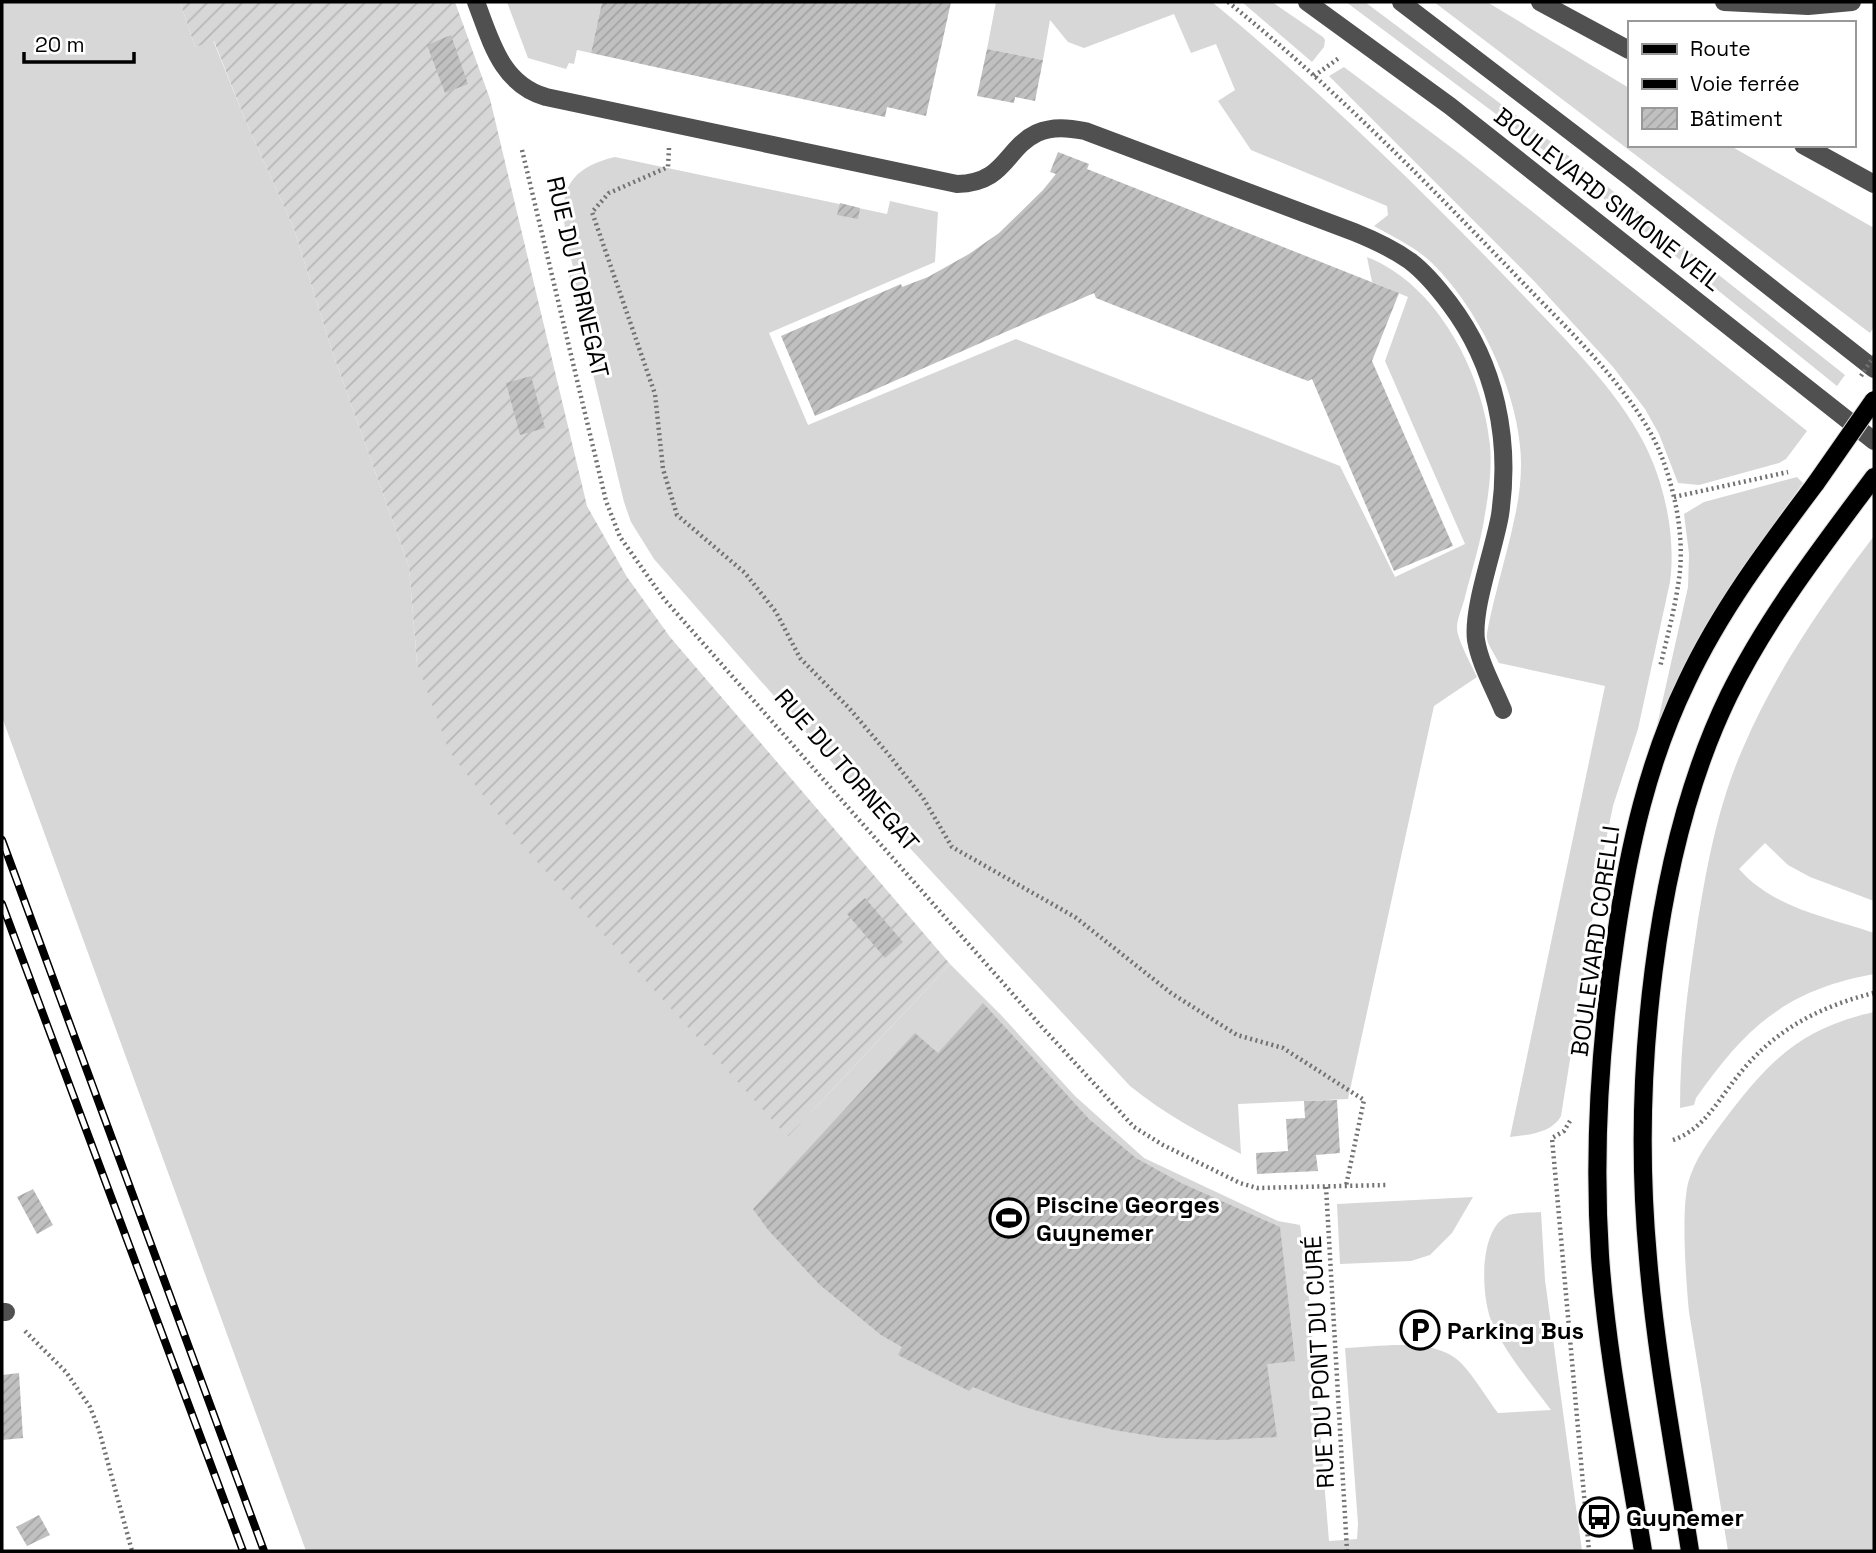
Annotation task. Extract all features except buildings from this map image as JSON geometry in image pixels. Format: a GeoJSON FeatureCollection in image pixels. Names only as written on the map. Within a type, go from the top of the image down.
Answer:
{"type":"FeatureCollection","features":[{"type":"Feature","properties":{"kind":"main road","name":"BOULEVARD CORELLI"},"geometry":{"type":"LineString","coordinates":[[1643,1551],[1608,1333],[1599,1222],[1597,1126],[1602,1043],[1620,910],[1643,798],[1678,699],[1726,608],[1874,400]]}},
{"type":"Feature","properties":{"kind":"main road"},"geometry":{"type":"LineString","coordinates":[[1690,1551],[1657,1340],[1647,1255],[1645,1079],[1657,954],[1682,823],[1717,721],[1760,639],[1793,587],[1874,477]]}},
{"type":"Feature","properties":{"kind":"street"},"geometry":{"type":"LineString","coordinates":[[476,2],[505,70],[525,88],[546,97],[945,183],[967,184],[998,170],[1027,139],[1037,133],[1060,128],[1085,131],[1376,241],[1411,262],[1426,275],[1458,314],[1476,344],[1493,387],[1498,409],[1503,453],[1502,500],[1476,629],[1479,653],[1503,710]]}},
{"type":"Feature","properties":{"kind":"street","name":"BOULEVARD SIMONE VEIL"},"geometry":{"type":"LineString","coordinates":[[1307,2],[1469,121],[1874,440]]}},
{"type":"Feature","properties":{"kind":"street","name":"BOULEVARD SIMONE VEIL"},"geometry":{"type":"LineString","coordinates":[[1401,2],[1630,177],[1874,369]]}},
{"type":"Feature","properties":{"kind":"street"},"geometry":{"type":"LineString","coordinates":[[1540,2],[1628,49]]}},
{"type":"Feature","properties":{"kind":"street"},"geometry":{"type":"LineString","coordinates":[[1724,2],[1808,6],[1852,2]]}},
{"type":"Feature","properties":{"kind":"street"},"geometry":{"type":"LineString","coordinates":[[1807,147],[1874,184]]}},
{"type":"Feature","properties":{"kind":"path"},"geometry":{"type":"LineString","coordinates":[[1228,2],[1294,58],[1378,136],[1563,325],[1598,363],[1644,422],[1659,449],[1673,497],[1680,537],[1679,578],[1658,676]]}},
{"type":"Feature","properties":{"kind":"path"},"geometry":{"type":"LineString","coordinates":[[671,123],[668,167],[609,193],[592,212],[655,394],[663,469],[677,514],[745,573],[776,612],[800,658],[849,708],[923,798],[952,847],[1075,917],[1171,993],[1237,1035],[1283,1048],[1364,1100],[1346,1186]]}},
{"type":"Feature","properties":{"kind":"path","name":"RUE DU TORNEGAT"},"geometry":{"type":"LineString","coordinates":[[522,150],[606,501],[620,537],[664,599],[1031,1016],[1134,1127],[1155,1141],[1240,1183],[1273,1189],[1387,1185]]}},
{"type":"Feature","properties":{"kind":"path"},"geometry":{"type":"LineString","coordinates":[[1673,497],[1799,469]]}},
{"type":"Feature","properties":{"kind":"path"},"geometry":{"type":"LineString","coordinates":[[1672,1140],[1696,1129],[1742,1070],[1774,1037],[1829,1006],[1874,993]]}},
{"type":"Feature","properties":{"kind":"path"},"geometry":{"type":"LineString","coordinates":[[1571,1118],[1564,1131],[1552,1138],[1590,1551]]}},
{"type":"Feature","properties":{"kind":"path"},"geometry":{"type":"LineString","coordinates":[[1672,1127],[1673,1147]]}},
{"type":"Feature","properties":{"kind":"path","name":"RUE DU PONT DU CURÉ"},"geometry":{"type":"LineString","coordinates":[[1326,1187],[1347,1551]]}},
{"type":"Feature","properties":{"kind":"path"},"geometry":{"type":"LineString","coordinates":[[4,1312],[66,1372],[90,1407],[99,1430],[132,1551]]}},
{"type":"Feature","properties":{"kind":"shaded area"},"geometry":{"type":"Polygon","coordinates":[[[2,2],[180,2],[195,47],[213,40],[294,229],[331,348],[409,567],[417,663],[788,1137],[950,964],[1075,1096],[1144,1158],[1278,1221],[1300,1225],[1307,1273],[1329,1541],[1357,1539],[1345,1348],[1407,1345],[1438,1350],[1451,1355],[1462,1364],[1498,1413],[1551,1410],[1520,1369],[1493,1325],[1484,1283],[1487,1249],[1491,1234],[1499,1222],[1513,1214],[1541,1212],[1545,1280],[1582,1551],[306,1551],[2,717],[2,2]]]}},
{"type":"Feature","properties":{"kind":"shaded area"},"geometry":{"type":"Polygon","coordinates":[[[180,2],[455,2],[490,99],[587,506],[627,577],[670,637],[950,964],[788,1137],[520,843],[449,751],[417,663],[409,567],[331,348],[294,229],[246,122],[214,41],[195,47],[180,2]]]}},
{"type":"Feature","properties":{"kind":"shaded area"},"geometry":{"type":"Polygon","coordinates":[[[507,2],[602,2],[591,53],[577,50],[574,64],[569,63],[566,69],[528,58],[507,2]]]}},
{"type":"Feature","properties":{"kind":"shaded area"},"geometry":{"type":"Polygon","coordinates":[[[996,2],[1212,2],[1332,106],[1483,254],[1588,364],[1619,403],[1644,443],[1658,476],[1667,511],[1671,547],[1670,582],[1638,729],[1613,806],[1602,859],[1561,1116],[1546,1130],[1510,1137],[1605,686],[1499,663],[1488,642],[1487,632],[1517,506],[1521,466],[1520,446],[1510,397],[1491,347],[1464,301],[1432,263],[1411,247],[1374,226],[1388,215],[1387,206],[1251,150],[1218,101],[1235,90],[1216,44],[1191,53],[1174,14],[1084,48],[1068,42],[1050,20],[1043,60],[987,49],[996,2]]]}},
{"type":"Feature","properties":{"kind":"shaded area"},"geometry":{"type":"Polygon","coordinates":[[[1242,2],[1272,2],[1323,37],[1324,47],[1312,62],[1242,2]]]}},
{"type":"Feature","properties":{"kind":"shaded area"},"geometry":{"type":"Polygon","coordinates":[[[1346,2],[1365,2],[1541,134],[1845,375],[1837,386],[1532,141],[1346,2]]]}},
{"type":"Feature","properties":{"kind":"shaded area"},"geometry":{"type":"Polygon","coordinates":[[[1434,2],[1487,2],[1628,87],[1628,147],[1732,147],[1874,228],[1874,327],[1870,333],[1434,2]]]}},
{"type":"Feature","properties":{"kind":"shaded area"},"geometry":{"type":"Polygon","coordinates":[[[1344,67],[1460,154],[1807,431],[1786,459],[1699,485],[1678,483],[1659,434],[1645,409],[1613,367],[1534,281],[1329,76],[1344,67]]]}},
{"type":"Feature","properties":{"kind":"shaded area"},"geometry":{"type":"Polygon","coordinates":[[[615,157],[887,214],[890,201],[938,212],[935,262],[769,333],[808,425],[1016,339],[1340,466],[1395,577],[1465,544],[1385,361],[1408,297],[1372,282],[1367,257],[1392,270],[1415,288],[1435,309],[1452,334],[1478,389],[1490,445],[1490,480],[1483,524],[1457,628],[1477,677],[1434,706],[1348,1099],[1238,1104],[1241,1154],[1183,1123],[1130,1086],[858,792],[654,559],[631,522],[624,502],[568,271],[573,267],[564,213],[565,198],[570,185],[579,173],[594,164],[615,157]]]}},
{"type":"Feature","properties":{"kind":"shaded area"},"geometry":{"type":"Polygon","coordinates":[[[1797,477],[1803,483],[1740,572],[1703,631],[1670,695],[1656,730],[1688,587],[1689,554],[1684,514],[1704,502],[1797,477]]]}},
{"type":"Feature","properties":{"kind":"shaded area"},"geometry":{"type":"Polygon","coordinates":[[[1874,536],[1874,901],[1810,877],[1788,865],[1765,843],[1739,869],[1768,893],[1784,902],[1874,933],[1874,974],[1816,990],[1771,1015],[1751,1032],[1714,1073],[1694,1105],[1680,1108],[1683,1042],[1693,955],[1708,862],[1726,793],[1743,748],[1770,692],[1819,612],[1874,536]]]}},
{"type":"Feature","properties":{"kind":"shaded area"},"geometry":{"type":"Polygon","coordinates":[[[1874,1012],[1874,1551],[1728,1551],[1689,1312],[1684,1229],[1688,1183],[1709,1141],[1741,1098],[1772,1064],[1806,1038],[1826,1027],[1874,1012]]]}},
{"type":"Feature","properties":{"kind":"shaded area"},"geometry":{"type":"Polygon","coordinates":[[[1473,1197],[1452,1233],[1430,1255],[1411,1261],[1340,1264],[1337,1204],[1473,1197]]]}},
{"type":"Feature","properties":{"kind":"railway"},"geometry":{"type":"LineString","coordinates":[[2,840],[264,1551]]}},
{"type":"Feature","properties":{"kind":"railway"},"geometry":{"type":"LineString","coordinates":[[2,904],[243,1551]]}},
{"type":"Feature","properties":{"kind":"place","name":"Piscine Georges Guynemer"},"geometry":{"type":"Point","coordinates":[1009,1218]}},
{"type":"Feature","properties":{"kind":"place","name":"Parking Bus"},"geometry":{"type":"Point","coordinates":[1420,1330]}},
{"type":"Feature","properties":{"kind":"place","name":"Guynemer"},"geometry":{"type":"Point","coordinates":[1599,1517]}}]}
